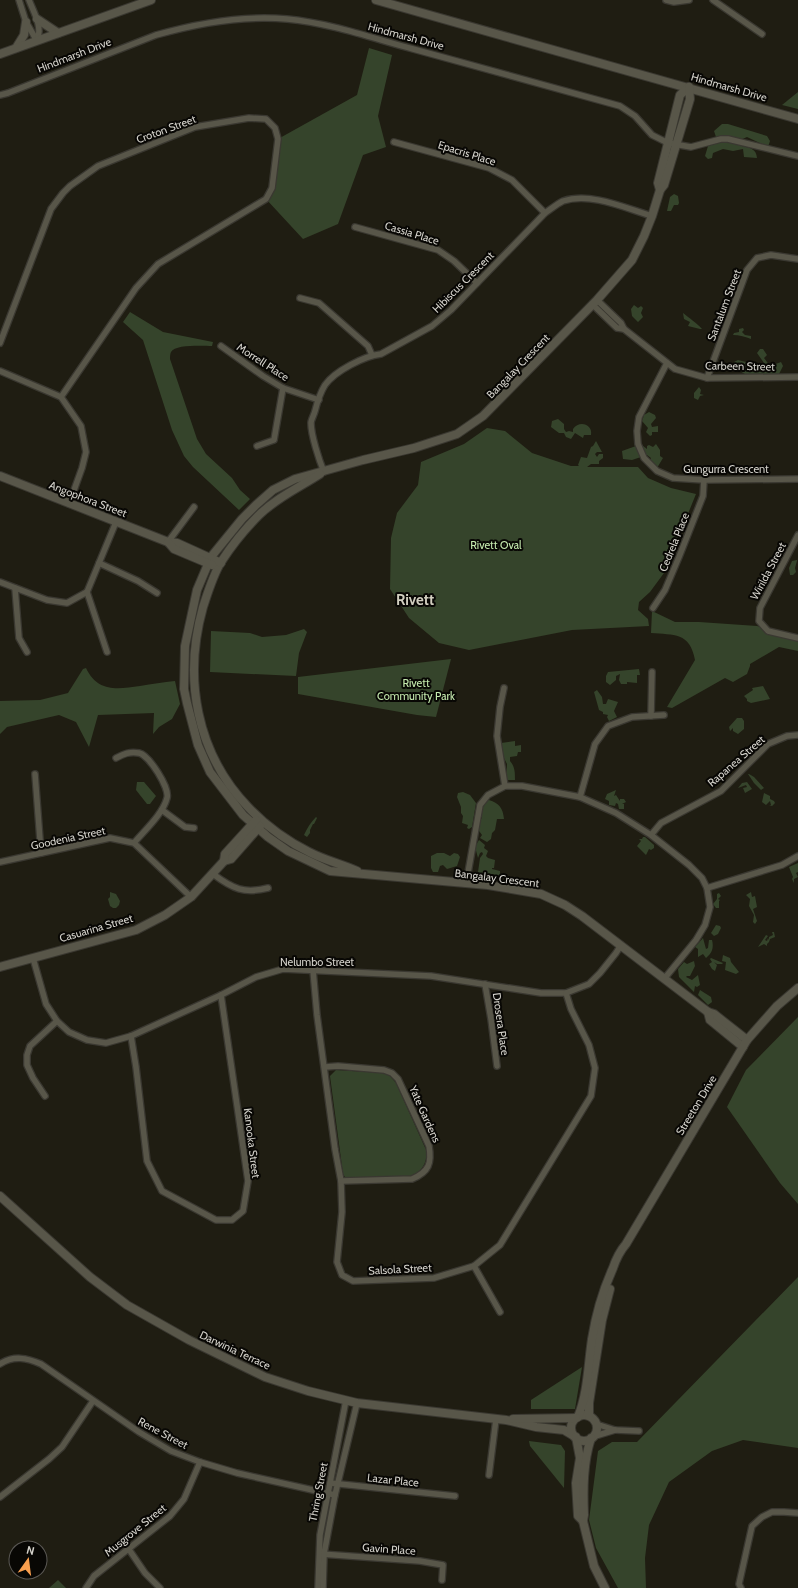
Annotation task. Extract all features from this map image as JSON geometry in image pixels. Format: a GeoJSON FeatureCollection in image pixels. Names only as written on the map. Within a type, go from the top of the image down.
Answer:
{"type":"FeatureCollection","features":[{"type":"Feature","properties":{"kind":"street"},"geometry":{"type":"LineString","coordinates":[[19,0],[26,22],[37,41]]}},
{"type":"Feature","properties":{"kind":"street"},"geometry":{"type":"LineString","coordinates":[[29,0],[37,19],[40,34],[37,41]]}},
{"type":"Feature","properties":{"kind":"street"},"geometry":{"type":"LineString","coordinates":[[0,54],[151,0]]}},
{"type":"Feature","properties":{"kind":"street","name":"Hindmarsh Drive"},"geometry":{"type":"LineString","coordinates":[[376,0],[798,118]]}},
{"type":"Feature","properties":{"kind":"street"},"geometry":{"type":"LineString","coordinates":[[666,0],[674,2],[689,0]]}},
{"type":"Feature","properties":{"kind":"street"},"geometry":{"type":"LineString","coordinates":[[713,0],[762,34]]}},
{"type":"Feature","properties":{"kind":"street"},"geometry":{"type":"LineString","coordinates":[[37,19],[58,33]]}},
{"type":"Feature","properties":{"kind":"street","name":"Hindmarsh Drive"},"geometry":{"type":"LineString","coordinates":[[0,95],[156,35],[197,24],[225,20],[286,19],[320,24],[620,106],[635,116],[652,135],[672,144],[691,147],[721,139],[728,139],[798,156]]}},
{"type":"Feature","properties":{"kind":"street"},"geometry":{"type":"LineString","coordinates":[[16,48],[24,35],[26,22]]}},
{"type":"Feature","properties":{"kind":"street","name":"Bangalay Crescent"},"geometry":{"type":"LineString","coordinates":[[689,87],[680,96],[672,144],[658,183],[660,190],[652,216],[632,260],[594,302],[490,410],[457,434],[414,448],[363,460],[295,479],[273,490],[256,504],[242,519],[210,560],[197,590],[185,646],[184,689],[198,746],[210,772],[242,815],[288,851],[330,871],[495,886],[541,894],[565,905],[582,916],[708,1012],[714,1014],[745,1044]]}},
{"type":"Feature","properties":{"kind":"street","name":"Croton Street"},"geometry":{"type":"LineString","coordinates":[[0,343],[51,209],[70,186],[98,166],[195,127],[249,118],[266,119],[276,128],[278,139],[273,185],[269,196],[158,264],[136,288],[61,397]]}},
{"type":"Feature","properties":{"kind":"street","name":"Epacris Place"},"geometry":{"type":"LineString","coordinates":[[394,142],[488,168],[512,180],[545,213]]}},
{"type":"Feature","properties":{"kind":"street","name":"Hibiscus Crescent"},"geometry":{"type":"LineString","coordinates":[[324,472],[318,455],[311,423],[324,386],[333,376],[348,366],[372,355],[381,354],[432,326],[451,310],[545,213],[562,202],[579,198],[601,201],[652,216]]}},
{"type":"Feature","properties":{"kind":"street","name":"Cassia Place"},"geometry":{"type":"LineString","coordinates":[[355,227],[438,250],[454,261],[477,283]]}},
{"type":"Feature","properties":{"kind":"street","name":"Santalum Street"},"geometry":{"type":"LineString","coordinates":[[707,378],[748,270],[757,258],[771,255],[798,259]]}},
{"type":"Feature","properties":{"kind":"street"},"geometry":{"type":"LineString","coordinates":[[300,298],[319,303],[368,346],[372,355]]}},
{"type":"Feature","properties":{"kind":"street","name":"Carbeen Street"},"geometry":{"type":"LineString","coordinates":[[594,302],[617,328],[624,329],[675,369],[707,378],[798,377]]}},
{"type":"Feature","properties":{"kind":"street","name":"Morrell Place"},"geometry":{"type":"LineString","coordinates":[[221,346],[263,376],[283,388],[319,400]]}},
{"type":"Feature","properties":{"kind":"street","name":"Gungurra Crescent"},"geometry":{"type":"LineString","coordinates":[[667,362],[639,417],[637,431],[638,444],[644,458],[657,471],[673,478],[704,480],[798,479]]}},
{"type":"Feature","properties":{"kind":"street"},"geometry":{"type":"LineString","coordinates":[[0,370],[61,397],[81,426],[86,452],[69,504]]}},
{"type":"Feature","properties":{"kind":"street"},"geometry":{"type":"LineString","coordinates":[[256,446],[274,440],[283,388]]}},
{"type":"Feature","properties":{"kind":"street","name":"Bangalay Crescent"},"geometry":{"type":"LineString","coordinates":[[324,472],[281,499],[261,514],[242,534],[220,566],[207,594],[199,625],[195,646],[194,688],[200,721],[216,761],[236,793],[249,808],[294,844],[310,853],[366,874]]}},
{"type":"Feature","properties":{"kind":"street","name":"Angophora Street"},"geometry":{"type":"LineString","coordinates":[[0,476],[168,542],[177,543],[220,566]]}},
{"type":"Feature","properties":{"kind":"street","name":"Cedrela Place"},"geometry":{"type":"LineString","coordinates":[[653,608],[665,590],[679,557],[703,496],[704,480]]}},
{"type":"Feature","properties":{"kind":"street"},"geometry":{"type":"LineString","coordinates":[[168,542],[194,507]]}},
{"type":"Feature","properties":{"kind":"street"},"geometry":{"type":"LineString","coordinates":[[0,582],[47,600],[67,603],[87,592],[116,522]]}},
{"type":"Feature","properties":{"kind":"street","name":"Wirilda Street"},"geometry":{"type":"LineString","coordinates":[[798,535],[760,608],[759,622],[768,631],[798,638]]}},
{"type":"Feature","properties":{"kind":"street"},"geometry":{"type":"LineString","coordinates":[[99,563],[138,581],[157,593]]}},
{"type":"Feature","properties":{"kind":"street"},"geometry":{"type":"LineString","coordinates":[[15,588],[19,638],[27,652]]}},
{"type":"Feature","properties":{"kind":"street"},"geometry":{"type":"LineString","coordinates":[[87,592],[108,652]]}},
{"type":"Feature","properties":{"kind":"street"},"geometry":{"type":"LineString","coordinates":[[651,716],[652,672]]}},
{"type":"Feature","properties":{"kind":"street"},"geometry":{"type":"LineString","coordinates":[[504,688],[500,707],[497,736],[505,786]]}},
{"type":"Feature","properties":{"kind":"street"},"geometry":{"type":"LineString","coordinates":[[580,797],[595,744],[608,726],[632,717],[664,715]]}},
{"type":"Feature","properties":{"kind":"street","name":"Rapanea Street"},"geometry":{"type":"LineString","coordinates":[[652,835],[662,823],[721,791],[768,744],[787,736],[798,735]]}},
{"type":"Feature","properties":{"kind":"street"},"geometry":{"type":"LineString","coordinates":[[116,758],[127,752],[140,753],[147,758],[166,786],[168,797],[162,810],[134,844]]}},
{"type":"Feature","properties":{"kind":"street"},"geometry":{"type":"LineString","coordinates":[[35,774],[41,853]]}},
{"type":"Feature","properties":{"kind":"street"},"geometry":{"type":"LineString","coordinates":[[466,884],[480,805],[488,795],[505,786],[522,786],[580,797],[616,813],[652,835],[689,865],[702,878],[707,888],[710,906],[705,925],[685,954],[664,979]]}},
{"type":"Feature","properties":{"kind":"street"},"geometry":{"type":"LineString","coordinates":[[162,810],[185,827],[194,828]]}},
{"type":"Feature","properties":{"kind":"street","name":"Casuarina Street"},"geometry":{"type":"LineString","coordinates":[[0,967],[136,930],[165,915],[191,897],[224,861],[226,854],[262,819]]}},
{"type":"Feature","properties":{"kind":"street","name":"Goodenia Street"},"geometry":{"type":"LineString","coordinates":[[0,862],[110,838],[134,844],[149,856],[191,897]]}},
{"type":"Feature","properties":{"kind":"street"},"geometry":{"type":"LineString","coordinates":[[707,888],[782,865],[798,856]]}},
{"type":"Feature","properties":{"kind":"street"},"geometry":{"type":"LineString","coordinates":[[213,874],[225,883],[239,890],[253,891],[268,888]]}},
{"type":"Feature","properties":{"kind":"street","name":"Nelumbo Street"},"geometry":{"type":"LineString","coordinates":[[33,958],[46,1004],[57,1021],[70,1032],[87,1040],[106,1043],[131,1036],[256,977],[283,969],[431,976],[541,993],[566,993],[589,984],[600,973],[621,945]]}},
{"type":"Feature","properties":{"kind":"street","name":"Salsola Street"},"geometry":{"type":"LineString","coordinates":[[313,970],[317,1016],[341,1181],[342,1212],[337,1262],[342,1275],[353,1281],[434,1278],[474,1266],[500,1245],[591,1096],[595,1068],[589,1045],[571,1010],[566,993]]}},
{"type":"Feature","properties":{"kind":"street","name":"Drosera Place"},"geometry":{"type":"LineString","coordinates":[[485,984],[497,1066]]}},
{"type":"Feature","properties":{"kind":"street","name":"Streeton Drive"},"geometry":{"type":"LineString","coordinates":[[577,1417],[584,1403],[592,1338],[601,1298],[622,1248],[626,1244],[745,1044],[777,1006],[798,988]]}},
{"type":"Feature","properties":{"kind":"street","name":"Kanooka Street"},"geometry":{"type":"LineString","coordinates":[[131,1036],[147,1160],[162,1190],[216,1220],[232,1220],[243,1211],[248,1181],[220,995]]}},
{"type":"Feature","properties":{"kind":"street"},"geometry":{"type":"LineString","coordinates":[[46,1096],[33,1078],[27,1065],[27,1055],[30,1046],[57,1021]]}},
{"type":"Feature","properties":{"kind":"street","name":"Yate Gardens"},"geometry":{"type":"LineString","coordinates":[[325,1067],[338,1066],[384,1070],[398,1079],[429,1146],[431,1158],[427,1168],[421,1175],[412,1179],[341,1181]]}},
{"type":"Feature","properties":{"kind":"street","name":"Darwinia Terrace"},"geometry":{"type":"LineString","coordinates":[[0,1196],[90,1277],[127,1305],[189,1340],[265,1377],[308,1391],[357,1403],[506,1420],[536,1427],[564,1430],[575,1437]]}},
{"type":"Feature","properties":{"kind":"street","name":"Streeton Drive"},"geometry":{"type":"LineString","coordinates":[[589,1416],[589,1403],[605,1308],[610,1290],[626,1250],[626,1244]]}},
{"type":"Feature","properties":{"kind":"street"},"geometry":{"type":"LineString","coordinates":[[474,1266],[500,1312]]}},
{"type":"Feature","properties":{"kind":"street","name":"Rene Street"},"geometry":{"type":"LineString","coordinates":[[0,1364],[6,1360],[18,1358],[28,1358],[41,1364],[145,1436],[171,1451],[200,1462],[237,1473],[335,1495]]}},
{"type":"Feature","properties":{"kind":"street","name":"Thring Street"},"geometry":{"type":"LineString","coordinates":[[323,1588],[320,1535],[346,1400]]}},
{"type":"Feature","properties":{"kind":"street"},"geometry":{"type":"LineString","coordinates":[[0,1497],[62,1447],[93,1401]]}},
{"type":"Feature","properties":{"kind":"street","name":"Thring Street"},"geometry":{"type":"LineString","coordinates":[[318,1588],[321,1554],[357,1403]]}},
{"type":"Feature","properties":{"kind":"street"},"geometry":{"type":"LineString","coordinates":[[583,1521],[578,1516],[576,1483],[580,1458],[571,1427],[577,1417],[584,1415],[592,1418],[596,1424],[596,1431],[587,1450],[584,1473],[583,1521],[594,1566],[605,1588]]}},
{"type":"Feature","properties":{"kind":"street","name":"Darwinia Terrace"},"geometry":{"type":"LineString","coordinates":[[506,1420],[577,1417]]}},
{"type":"Feature","properties":{"kind":"street"},"geometry":{"type":"LineString","coordinates":[[489,1475],[496,1419]]}},
{"type":"Feature","properties":{"kind":"street"},"geometry":{"type":"LineString","coordinates":[[596,1424],[615,1430],[639,1431]]}},
{"type":"Feature","properties":{"kind":"street"},"geometry":{"type":"LineString","coordinates":[[575,1437],[583,1440],[615,1430]]}},
{"type":"Feature","properties":{"kind":"street","name":"Musgrove Street"},"geometry":{"type":"LineString","coordinates":[[86,1588],[94,1576],[170,1516],[184,1499],[200,1462]]}},
{"type":"Feature","properties":{"kind":"street","name":"Lazar Place"},"geometry":{"type":"LineString","coordinates":[[330,1483],[455,1496]]}},
{"type":"Feature","properties":{"kind":"street"},"geometry":{"type":"LineString","coordinates":[[741,1588],[739,1584],[752,1526],[762,1517],[772,1512],[798,1513]]}},
{"type":"Feature","properties":{"kind":"street"},"geometry":{"type":"LineString","coordinates":[[128,1548],[145,1573],[160,1588]]}},
{"type":"Feature","properties":{"kind":"street","name":"Gavin Place"},"geometry":{"type":"LineString","coordinates":[[321,1554],[420,1561],[443,1565],[442,1580]]}},
{"type":"Feature","properties":{"kind":"green space"},"geometry":{"type":"Polygon","coordinates":[[[369,48],[392,55],[378,116],[386,147],[363,155],[338,224],[303,239],[266,199],[269,196],[278,139],[357,95],[369,48]]]}},
{"type":"Feature","properties":{"kind":"green space"},"geometry":{"type":"Polygon","coordinates":[[[798,92],[798,109],[782,105],[798,92]]]}},
{"type":"Feature","properties":{"kind":"green space"},"geometry":{"type":"Polygon","coordinates":[[[722,124],[728,124],[767,136],[770,141],[768,147],[747,137],[740,140],[742,146],[752,149],[756,153],[757,158],[744,157],[743,149],[733,151],[723,149],[713,153],[712,158],[708,159],[705,156],[708,146],[726,140],[727,136],[716,137],[714,131],[722,124]]]}},
{"type":"Feature","properties":{"kind":"green space"},"geometry":{"type":"Polygon","coordinates":[[[674,194],[678,196],[679,203],[678,205],[674,205],[671,211],[667,211],[670,197],[674,194]]]}},
{"type":"Feature","properties":{"kind":"green space"},"geometry":{"type":"Polygon","coordinates":[[[634,305],[638,308],[641,306],[643,308],[641,313],[643,317],[638,322],[632,316],[631,309],[634,305]]]}},
{"type":"Feature","properties":{"kind":"green space"},"geometry":{"type":"Polygon","coordinates":[[[130,312],[163,332],[213,342],[212,346],[190,346],[174,349],[171,352],[170,359],[197,439],[206,454],[232,478],[240,490],[250,499],[239,510],[193,467],[184,456],[172,430],[143,340],[123,322],[130,312]]]}},
{"type":"Feature","properties":{"kind":"green space"},"geometry":{"type":"Polygon","coordinates":[[[683,313],[702,329],[688,326],[690,322],[684,319],[683,313]]]}},
{"type":"Feature","properties":{"kind":"green space"},"geometry":{"type":"Polygon","coordinates":[[[743,328],[744,330],[742,332],[745,335],[751,336],[751,339],[733,335],[734,333],[739,332],[739,329],[743,328]]]}},
{"type":"Feature","properties":{"kind":"green space"},"geometry":{"type":"Polygon","coordinates":[[[760,349],[763,349],[767,355],[764,358],[770,366],[781,362],[783,366],[778,376],[745,376],[745,374],[738,370],[734,362],[738,360],[750,363],[757,371],[761,371],[764,363],[757,353],[760,349]]]}},
{"type":"Feature","properties":{"kind":"green space"},"geometry":{"type":"Polygon","coordinates":[[[699,387],[701,390],[700,394],[704,395],[700,396],[698,400],[694,398],[694,393],[699,387]]]}},
{"type":"Feature","properties":{"kind":"green space"},"geometry":{"type":"Polygon","coordinates":[[[649,412],[655,415],[656,418],[651,424],[652,427],[658,426],[658,432],[652,432],[652,435],[650,436],[646,432],[648,428],[642,421],[644,415],[649,412]]]}},
{"type":"Feature","properties":{"kind":"green space"},"geometry":{"type":"Polygon","coordinates":[[[558,419],[564,424],[564,429],[566,432],[573,432],[573,429],[576,426],[585,424],[590,428],[591,435],[584,435],[583,438],[575,433],[571,439],[566,437],[564,433],[559,433],[551,427],[552,421],[558,419]]]}},
{"type":"Feature","properties":{"kind":"green space","name":"Rivett Oval"},"geometry":{"type":"Polygon","coordinates":[[[487,428],[505,431],[532,453],[571,466],[579,466],[581,457],[587,458],[591,447],[596,441],[602,452],[597,452],[595,454],[597,457],[599,454],[603,454],[603,458],[599,461],[599,464],[591,464],[587,467],[638,467],[648,478],[671,488],[696,494],[664,573],[650,592],[639,602],[638,610],[648,619],[649,626],[572,630],[469,650],[439,643],[409,618],[390,589],[391,538],[397,513],[418,485],[421,462],[464,444],[487,428]]]}},
{"type":"Feature","properties":{"kind":"green space"},"geometry":{"type":"Polygon","coordinates":[[[656,444],[660,450],[660,456],[663,458],[657,468],[649,462],[651,458],[647,455],[632,460],[623,459],[622,451],[636,446],[643,446],[647,449],[647,446],[649,445],[653,447],[656,444]]]}},
{"type":"Feature","properties":{"kind":"green space"},"geometry":{"type":"Polygon","coordinates":[[[798,557],[795,568],[796,572],[793,575],[790,575],[789,568],[792,561],[797,560],[798,557]]]}},
{"type":"Feature","properties":{"kind":"green space"},"geometry":{"type":"Polygon","coordinates":[[[652,611],[675,622],[757,626],[798,638],[798,651],[779,647],[750,664],[747,674],[733,682],[725,678],[672,708],[667,707],[695,660],[693,651],[685,640],[674,635],[651,633],[652,611]]]}},
{"type":"Feature","properties":{"kind":"green space"},"geometry":{"type":"Polygon","coordinates":[[[304,629],[307,632],[299,653],[296,676],[210,672],[211,631],[250,633],[262,637],[286,635],[304,629]]]}},
{"type":"Feature","properties":{"kind":"green space","name":"Rivett Community Park"},"geometry":{"type":"Polygon","coordinates":[[[451,659],[436,717],[298,694],[298,677],[451,659]]]}},
{"type":"Feature","properties":{"kind":"green space"},"geometry":{"type":"Polygon","coordinates":[[[86,668],[96,682],[109,688],[124,688],[175,681],[180,704],[172,719],[159,727],[153,734],[154,713],[98,715],[89,747],[76,722],[59,715],[7,727],[0,734],[0,701],[40,700],[68,693],[83,669],[86,668]]]}},
{"type":"Feature","properties":{"kind":"green space"},"geometry":{"type":"Polygon","coordinates":[[[639,669],[640,675],[637,675],[637,683],[627,682],[627,684],[621,684],[619,680],[620,674],[616,676],[616,680],[610,685],[606,682],[608,672],[639,669]]]}},
{"type":"Feature","properties":{"kind":"green space"},"geometry":{"type":"Polygon","coordinates":[[[763,686],[770,699],[751,703],[747,701],[744,696],[753,690],[752,688],[763,686]]]}},
{"type":"Feature","properties":{"kind":"green space"},"geometry":{"type":"Polygon","coordinates":[[[597,690],[602,697],[603,704],[606,704],[608,699],[618,702],[614,711],[617,717],[609,721],[607,717],[608,715],[603,714],[603,712],[599,710],[594,692],[597,690]]]}},
{"type":"Feature","properties":{"kind":"green space"},"geometry":{"type":"Polygon","coordinates":[[[737,718],[742,718],[744,721],[744,729],[738,734],[733,731],[733,728],[730,731],[729,727],[737,718]]]}},
{"type":"Feature","properties":{"kind":"green space"},"geometry":{"type":"Polygon","coordinates":[[[515,741],[515,746],[521,745],[521,752],[518,752],[517,756],[510,757],[510,761],[513,765],[515,780],[506,780],[507,764],[501,752],[501,743],[515,741]]]}},
{"type":"Feature","properties":{"kind":"green space"},"geometry":{"type":"Polygon","coordinates":[[[748,774],[754,777],[764,788],[761,790],[748,774]]]}},
{"type":"Feature","properties":{"kind":"green space"},"geometry":{"type":"Polygon","coordinates":[[[137,782],[144,782],[156,796],[150,804],[147,804],[136,790],[137,782]]]}},
{"type":"Feature","properties":{"kind":"green space"},"geometry":{"type":"Polygon","coordinates":[[[747,782],[752,789],[745,793],[743,788],[747,787],[746,785],[738,788],[742,783],[747,782]]]}},
{"type":"Feature","properties":{"kind":"green space"},"geometry":{"type":"Polygon","coordinates":[[[616,790],[614,796],[616,795],[620,801],[620,799],[624,799],[626,802],[622,804],[624,804],[624,809],[619,809],[618,804],[616,803],[615,806],[609,805],[609,801],[605,799],[607,794],[616,790]]]}},
{"type":"Feature","properties":{"kind":"green space"},"geometry":{"type":"Polygon","coordinates":[[[463,792],[470,795],[476,803],[472,827],[469,829],[467,828],[468,825],[462,823],[463,816],[457,797],[458,793],[463,792]]]}},
{"type":"Feature","properties":{"kind":"green space"},"geometry":{"type":"Polygon","coordinates":[[[764,793],[770,796],[770,799],[774,801],[775,803],[772,806],[769,805],[771,805],[770,801],[766,805],[762,802],[764,793]]]}},
{"type":"Feature","properties":{"kind":"green space"},"geometry":{"type":"Polygon","coordinates":[[[489,800],[500,806],[504,819],[497,819],[495,830],[492,833],[491,839],[487,842],[480,838],[482,835],[477,828],[478,822],[482,818],[481,811],[483,805],[485,801],[489,800]]]}},
{"type":"Feature","properties":{"kind":"green space"},"geometry":{"type":"Polygon","coordinates":[[[316,817],[317,818],[307,837],[304,835],[309,825],[316,817]]]}},
{"type":"Feature","properties":{"kind":"green space"},"geometry":{"type":"Polygon","coordinates":[[[643,837],[654,845],[654,848],[651,850],[649,849],[646,855],[637,846],[641,841],[639,839],[642,839],[643,837]]]}},
{"type":"Feature","properties":{"kind":"green space"},"geometry":{"type":"Polygon","coordinates":[[[479,840],[485,845],[484,848],[488,851],[486,856],[495,860],[494,868],[492,869],[500,871],[500,876],[497,878],[494,874],[489,877],[478,872],[480,858],[483,854],[482,852],[480,853],[478,858],[475,847],[479,840]]]}},
{"type":"Feature","properties":{"kind":"green space"},"geometry":{"type":"Polygon","coordinates":[[[437,853],[444,853],[450,856],[454,853],[458,854],[460,857],[457,866],[447,869],[443,865],[440,866],[438,872],[433,872],[431,868],[431,856],[437,853]]]}},
{"type":"Feature","properties":{"kind":"green space"},"geometry":{"type":"Polygon","coordinates":[[[798,863],[798,872],[796,873],[798,877],[794,879],[794,883],[789,867],[798,863]]]}},
{"type":"Feature","properties":{"kind":"green space"},"geometry":{"type":"Polygon","coordinates":[[[110,892],[116,894],[120,901],[116,908],[110,906],[108,899],[110,897],[110,892]]]}},
{"type":"Feature","properties":{"kind":"green space"},"geometry":{"type":"Polygon","coordinates":[[[751,892],[752,897],[755,896],[757,907],[753,909],[757,921],[755,924],[753,922],[754,915],[749,906],[750,899],[746,895],[751,892]]]}},
{"type":"Feature","properties":{"kind":"green space"},"geometry":{"type":"Polygon","coordinates":[[[719,893],[721,896],[718,899],[720,900],[719,908],[716,908],[713,904],[717,899],[717,894],[719,893]]]}},
{"type":"Feature","properties":{"kind":"green space"},"geometry":{"type":"Polygon","coordinates":[[[716,925],[720,926],[721,928],[718,934],[714,936],[711,933],[716,925]]]}},
{"type":"Feature","properties":{"kind":"green space"},"geometry":{"type":"Polygon","coordinates":[[[772,932],[774,932],[775,937],[770,939],[767,946],[764,944],[758,947],[766,935],[768,936],[765,940],[767,941],[768,938],[769,940],[769,937],[773,935],[772,932]]]}},
{"type":"Feature","properties":{"kind":"green space"},"geometry":{"type":"Polygon","coordinates":[[[703,938],[706,949],[708,948],[709,940],[712,940],[713,943],[712,950],[706,958],[703,954],[698,957],[698,949],[695,947],[703,938]]]}},
{"type":"Feature","properties":{"kind":"green space"},"geometry":{"type":"Polygon","coordinates":[[[723,955],[730,958],[731,962],[739,972],[736,974],[725,970],[726,962],[722,961],[723,955]]]}},
{"type":"Feature","properties":{"kind":"green space"},"geometry":{"type":"Polygon","coordinates":[[[711,958],[723,963],[717,964],[714,962],[717,965],[715,971],[709,964],[712,962],[710,959],[711,958]]]}},
{"type":"Feature","properties":{"kind":"green space"},"geometry":{"type":"Polygon","coordinates":[[[694,961],[695,966],[690,976],[686,977],[692,980],[698,975],[700,985],[697,987],[695,986],[694,992],[679,977],[678,969],[684,962],[687,964],[694,961]]]}},
{"type":"Feature","properties":{"kind":"green space"},"geometry":{"type":"Polygon","coordinates":[[[700,990],[711,997],[712,1002],[708,1005],[698,995],[700,990]]]}},
{"type":"Feature","properties":{"kind":"green space"},"geometry":{"type":"Polygon","coordinates":[[[798,1017],[798,1204],[780,1183],[727,1107],[746,1070],[798,1017]]]}},
{"type":"Feature","properties":{"kind":"green space"},"geometry":{"type":"Polygon","coordinates":[[[336,1070],[383,1073],[390,1076],[396,1083],[427,1152],[426,1160],[422,1168],[413,1176],[345,1177],[343,1174],[330,1076],[336,1070]]]}},
{"type":"Feature","properties":{"kind":"green space"},"geometry":{"type":"Polygon","coordinates":[[[798,1277],[798,1448],[743,1440],[712,1451],[669,1482],[649,1525],[645,1558],[646,1588],[618,1588],[596,1548],[589,1520],[598,1451],[612,1442],[637,1442],[798,1277]]]}},
{"type":"Feature","properties":{"kind":"green space"},"geometry":{"type":"Polygon","coordinates":[[[582,1367],[575,1409],[531,1409],[531,1400],[582,1367]]]}},
{"type":"Feature","properties":{"kind":"green space"},"geometry":{"type":"Polygon","coordinates":[[[529,1441],[561,1445],[565,1451],[564,1488],[530,1446],[529,1441]]]}},
{"type":"Feature","properties":{"kind":"green space"},"geometry":{"type":"Polygon","coordinates":[[[58,1580],[66,1588],[49,1588],[58,1580]]]}},
{"type":"Feature","properties":{"kind":"district","name":"Rivett"},"geometry":{"type":"Point","coordinates":[415,600]}}]}
